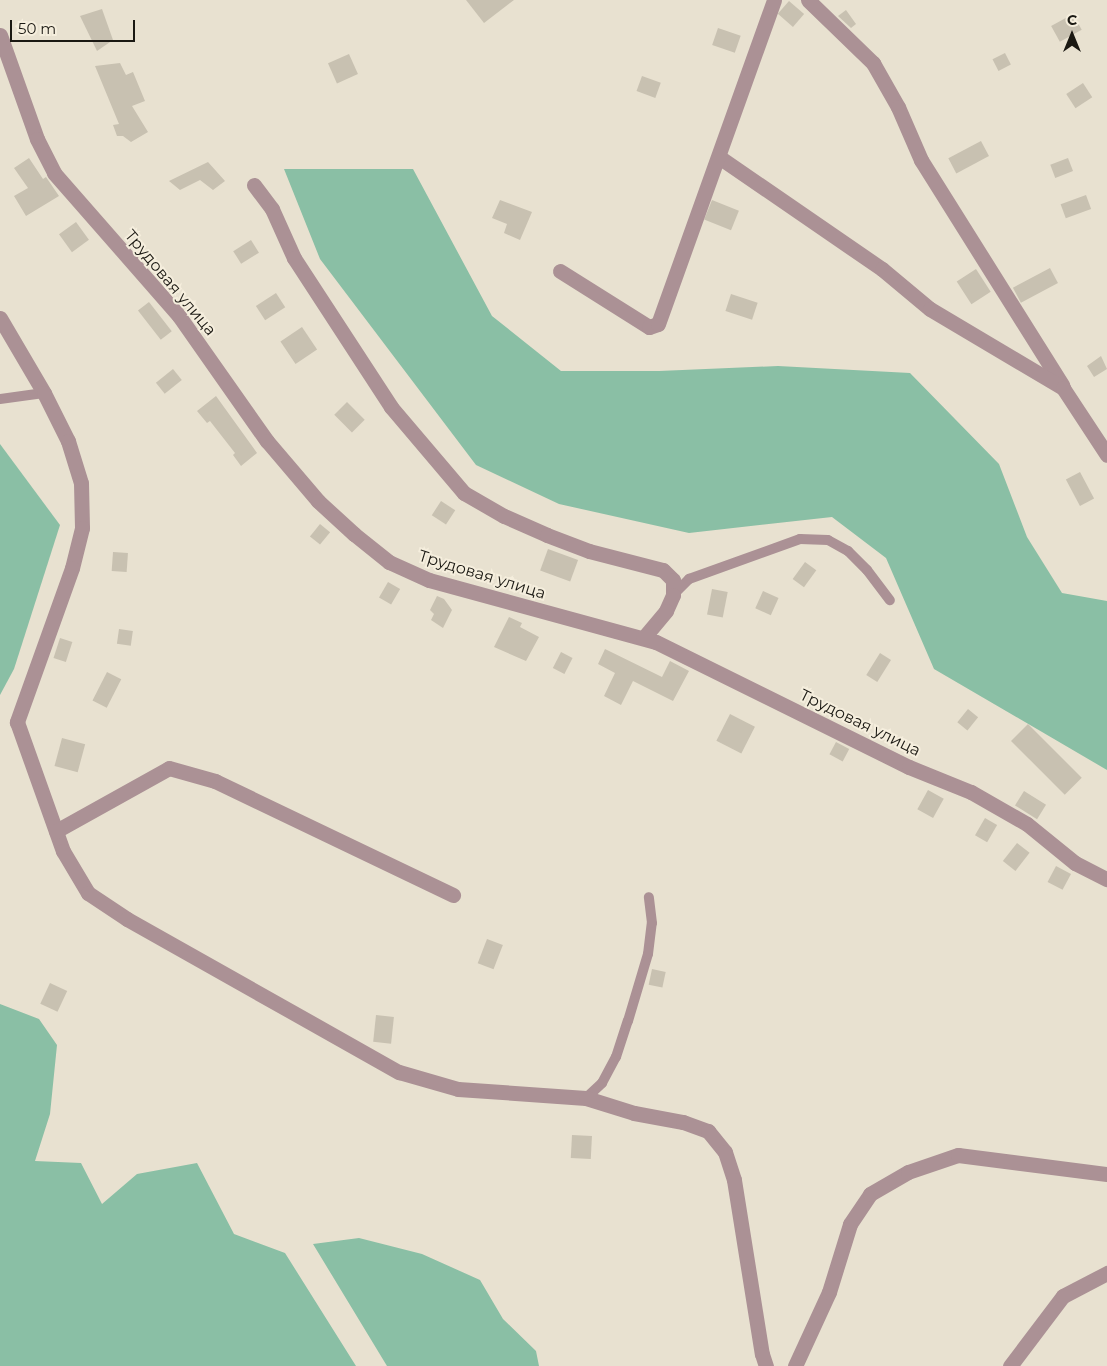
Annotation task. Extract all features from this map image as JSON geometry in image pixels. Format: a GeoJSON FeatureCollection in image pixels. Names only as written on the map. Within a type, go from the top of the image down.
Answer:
{"type":"FeatureCollection","features":[{"type":"Feature","properties":{"kind":"street"},"geometry":{"type":"LineString","coordinates":[[560,271],[649,327],[658,324],[774,0]]}},
{"type":"Feature","properties":{"kind":"street"},"geometry":{"type":"LineString","coordinates":[[808,0],[873,63],[898,107],[921,160],[1107,455]]}},
{"type":"Feature","properties":{"kind":"street","name":"Трудовая улица"},"geometry":{"type":"LineString","coordinates":[[0,35],[37,138],[54,173],[179,316],[267,441],[318,501],[354,534],[389,562],[429,580],[644,638],[708,666],[909,767],[971,792],[1028,824],[1075,863],[1107,879]]}},
{"type":"Feature","properties":{"kind":"street"},"geometry":{"type":"LineString","coordinates":[[719,157],[882,269],[930,309],[1064,388]]}},
{"type":"Feature","properties":{"kind":"street"},"geometry":{"type":"LineString","coordinates":[[254,185],[272,209],[294,258],[391,407],[464,493],[504,516],[546,535],[589,551],[662,570],[673,580],[673,595],[666,611],[644,638]]}},
{"type":"Feature","properties":{"kind":"street"},"geometry":{"type":"LineString","coordinates":[[0,318],[44,393],[68,441],[81,483],[82,528],[72,568],[17,722],[63,851],[88,893],[128,919],[399,1072],[458,1089],[586,1098],[634,1113],[683,1122],[708,1131],[725,1152],[734,1180],[762,1354],[766,1366]]}},
{"type":"Feature","properties":{"kind":"street"},"geometry":{"type":"LineString","coordinates":[[56,831],[170,768],[215,781],[453,895]]}},
{"type":"Feature","properties":{"kind":"street"},"geometry":{"type":"LineString","coordinates":[[795,1366],[829,1292],[850,1224],[870,1194],[908,1172],[958,1155],[1107,1174]]}},
{"type":"Feature","properties":{"kind":"street"},"geometry":{"type":"LineString","coordinates":[[1010,1366],[1063,1296],[1107,1273]]}},
{"type":"Feature","properties":{"kind":"lane"},"geometry":{"type":"LineString","coordinates":[[0,400],[44,393]]}},
{"type":"Feature","properties":{"kind":"lane"},"geometry":{"type":"LineString","coordinates":[[673,595],[689,579],[800,539],[828,540],[848,551],[867,570],[890,600]]}},
{"type":"Feature","properties":{"kind":"lane"},"geometry":{"type":"LineString","coordinates":[[586,1098],[602,1082],[616,1057],[648,954],[652,923],[649,897]]}},
{"type":"Feature","properties":{"kind":"green space"},"geometry":{"type":"Polygon","coordinates":[[[284,169],[413,169],[492,316],[561,371],[659,371],[778,366],[910,373],[999,464],[1027,537],[1062,593],[1107,601],[1107,770],[934,669],[886,558],[832,517],[689,533],[559,504],[476,465],[320,259],[284,169]]]}},
{"type":"Feature","properties":{"kind":"green space"},"geometry":{"type":"Polygon","coordinates":[[[0,444],[60,525],[14,669],[0,695],[0,444]]]}},
{"type":"Feature","properties":{"kind":"green space"},"geometry":{"type":"Polygon","coordinates":[[[0,1004],[39,1019],[57,1045],[50,1114],[35,1161],[81,1163],[102,1204],[137,1174],[197,1163],[234,1234],[285,1253],[356,1366],[0,1366],[0,1004]]]}},
{"type":"Feature","properties":{"kind":"green space"},"geometry":{"type":"Polygon","coordinates":[[[359,1238],[422,1254],[480,1280],[503,1319],[536,1351],[539,1366],[387,1366],[313,1244],[359,1238]]]}},
{"type":"Feature","properties":{"kind":"building"},"geometry":{"type":"Polygon","coordinates":[[[466,0],[514,0],[484,23],[466,0]]]}},
{"type":"Feature","properties":{"kind":"building"},"geometry":{"type":"Polygon","coordinates":[[[789,1],[804,14],[793,27],[778,14],[789,1]]]}},
{"type":"Feature","properties":{"kind":"building"},"geometry":{"type":"Polygon","coordinates":[[[102,9],[113,40],[97,51],[80,16],[102,9]]]}},
{"type":"Feature","properties":{"kind":"building"},"geometry":{"type":"Polygon","coordinates":[[[846,10],[856,24],[851,28],[838,16],[846,10]]]}},
{"type":"Feature","properties":{"kind":"building"},"geometry":{"type":"Polygon","coordinates":[[[1073,14],[1082,30],[1060,42],[1051,26],[1073,14]]]}},
{"type":"Feature","properties":{"kind":"building"},"geometry":{"type":"Polygon","coordinates":[[[718,28],[741,36],[735,53],[712,45],[718,28]]]}},
{"type":"Feature","properties":{"kind":"building"},"geometry":{"type":"Polygon","coordinates":[[[1005,53],[1011,65],[998,71],[993,59],[1005,53]]]}},
{"type":"Feature","properties":{"kind":"building"},"geometry":{"type":"Polygon","coordinates":[[[349,54],[358,74],[337,83],[328,63],[349,54]]]}},
{"type":"Feature","properties":{"kind":"building"},"geometry":{"type":"Polygon","coordinates":[[[120,63],[126,75],[133,72],[145,101],[132,106],[148,132],[131,142],[123,136],[117,136],[113,125],[119,124],[95,66],[120,63]]]}},
{"type":"Feature","properties":{"kind":"building"},"geometry":{"type":"Polygon","coordinates":[[[642,76],[661,83],[655,98],[637,91],[642,76]]]}},
{"type":"Feature","properties":{"kind":"building"},"geometry":{"type":"Polygon","coordinates":[[[1083,83],[1092,97],[1075,108],[1066,94],[1083,83]]]}},
{"type":"Feature","properties":{"kind":"building"},"geometry":{"type":"Polygon","coordinates":[[[981,141],[989,156],[956,173],[948,158],[981,141]]]}},
{"type":"Feature","properties":{"kind":"building"},"geometry":{"type":"Polygon","coordinates":[[[29,158],[43,179],[46,177],[59,196],[26,216],[14,196],[28,188],[14,168],[29,158]]]}},
{"type":"Feature","properties":{"kind":"building"},"geometry":{"type":"Polygon","coordinates":[[[1068,158],[1073,171],[1055,178],[1050,165],[1068,158]]]}},
{"type":"Feature","properties":{"kind":"building"},"geometry":{"type":"Polygon","coordinates":[[[208,162],[225,181],[213,190],[200,180],[180,190],[169,181],[208,162]]]}},
{"type":"Feature","properties":{"kind":"building"},"geometry":{"type":"Polygon","coordinates":[[[1086,195],[1091,209],[1066,218],[1061,204],[1086,195]]]}},
{"type":"Feature","properties":{"kind":"building"},"geometry":{"type":"Polygon","coordinates":[[[500,200],[532,212],[520,240],[504,233],[507,224],[492,218],[500,200]]]}},
{"type":"Feature","properties":{"kind":"building"},"geometry":{"type":"Polygon","coordinates":[[[712,200],[739,211],[731,230],[704,219],[712,200]]]}},
{"type":"Feature","properties":{"kind":"building"},"geometry":{"type":"Polygon","coordinates":[[[76,222],[89,240],[72,252],[59,234],[76,222]]]}},
{"type":"Feature","properties":{"kind":"building"},"geometry":{"type":"Polygon","coordinates":[[[251,240],[259,253],[241,264],[233,251],[251,240]]]}},
{"type":"Feature","properties":{"kind":"building"},"geometry":{"type":"Polygon","coordinates":[[[1050,268],[1058,283],[1021,303],[1013,288],[1050,268]]]}},
{"type":"Feature","properties":{"kind":"building"},"geometry":{"type":"Polygon","coordinates":[[[976,269],[991,292],[971,304],[957,282],[976,269]]]}},
{"type":"Feature","properties":{"kind":"building"},"geometry":{"type":"Polygon","coordinates":[[[276,293],[285,307],[265,320],[256,306],[276,293]]]}},
{"type":"Feature","properties":{"kind":"building"},"geometry":{"type":"Polygon","coordinates":[[[731,294],[758,303],[752,320],[725,311],[731,294]]]}},
{"type":"Feature","properties":{"kind":"building"},"geometry":{"type":"Polygon","coordinates":[[[149,302],[172,331],[161,340],[138,311],[149,302]]]}},
{"type":"Feature","properties":{"kind":"building"},"geometry":{"type":"Polygon","coordinates":[[[302,327],[317,349],[296,364],[280,342],[302,327]]]}},
{"type":"Feature","properties":{"kind":"building"},"geometry":{"type":"Polygon","coordinates":[[[1101,356],[1107,369],[1094,377],[1087,366],[1101,356]]]}},
{"type":"Feature","properties":{"kind":"building"},"geometry":{"type":"Polygon","coordinates":[[[173,369],[182,380],[165,394],[156,383],[173,369]]]}},
{"type":"Feature","properties":{"kind":"building"},"geometry":{"type":"Polygon","coordinates":[[[216,396],[257,453],[241,466],[233,455],[235,453],[210,421],[207,423],[197,411],[216,396]]]}},
{"type":"Feature","properties":{"kind":"building"},"geometry":{"type":"Polygon","coordinates":[[[347,402],[365,420],[352,432],[334,415],[347,402]]]}},
{"type":"Feature","properties":{"kind":"building"},"geometry":{"type":"Polygon","coordinates":[[[1080,472],[1094,498],[1080,506],[1066,480],[1080,472]]]}},
{"type":"Feature","properties":{"kind":"building"},"geometry":{"type":"Polygon","coordinates":[[[441,501],[455,510],[446,525],[432,515],[441,501]]]}},
{"type":"Feature","properties":{"kind":"building"},"geometry":{"type":"Polygon","coordinates":[[[320,524],[330,532],[320,545],[310,536],[320,524]]]}},
{"type":"Feature","properties":{"kind":"building"},"geometry":{"type":"Polygon","coordinates":[[[548,549],[578,560],[570,582],[540,571],[548,549]]]}},
{"type":"Feature","properties":{"kind":"building"},"geometry":{"type":"Polygon","coordinates":[[[113,552],[128,553],[127,572],[112,571],[113,552]]]}},
{"type":"Feature","properties":{"kind":"building"},"geometry":{"type":"Polygon","coordinates":[[[805,562],[816,570],[804,587],[793,579],[805,562]]]}},
{"type":"Feature","properties":{"kind":"building"},"geometry":{"type":"Polygon","coordinates":[[[388,582],[400,589],[391,605],[379,598],[388,582]]]}},
{"type":"Feature","properties":{"kind":"building"},"geometry":{"type":"Polygon","coordinates":[[[712,589],[728,592],[723,618],[707,615],[712,589]]]}},
{"type":"Feature","properties":{"kind":"building"},"geometry":{"type":"Polygon","coordinates":[[[763,591],[779,598],[771,615],[755,608],[763,591]]]}},
{"type":"Feature","properties":{"kind":"building"},"geometry":{"type":"Polygon","coordinates":[[[437,596],[444,599],[452,610],[443,628],[431,620],[434,614],[430,610],[437,596]]]}},
{"type":"Feature","properties":{"kind":"building"},"geometry":{"type":"Polygon","coordinates":[[[509,617],[522,623],[520,627],[539,637],[526,661],[494,647],[509,617]]]}},
{"type":"Feature","properties":{"kind":"building"},"geometry":{"type":"Polygon","coordinates":[[[119,629],[133,631],[131,646],[117,644],[119,629]]]}},
{"type":"Feature","properties":{"kind":"building"},"geometry":{"type":"Polygon","coordinates":[[[60,638],[72,642],[66,662],[54,658],[60,638]]]}},
{"type":"Feature","properties":{"kind":"building"},"geometry":{"type":"Polygon","coordinates":[[[605,649],[662,677],[670,661],[689,671],[673,701],[633,681],[621,705],[604,696],[615,673],[598,664],[605,649]]]}},
{"type":"Feature","properties":{"kind":"building"},"geometry":{"type":"Polygon","coordinates":[[[561,652],[573,658],[564,674],[553,668],[561,652]]]}},
{"type":"Feature","properties":{"kind":"building"},"geometry":{"type":"Polygon","coordinates":[[[880,653],[891,660],[877,682],[866,675],[880,653]]]}},
{"type":"Feature","properties":{"kind":"building"},"geometry":{"type":"Polygon","coordinates":[[[107,672],[121,679],[107,708],[92,701],[107,672]]]}},
{"type":"Feature","properties":{"kind":"building"},"geometry":{"type":"Polygon","coordinates":[[[968,709],[978,717],[967,730],[957,722],[968,709]]]}},
{"type":"Feature","properties":{"kind":"building"},"geometry":{"type":"Polygon","coordinates":[[[730,714],[755,727],[741,753],[716,741],[730,714]]]}},
{"type":"Feature","properties":{"kind":"building"},"geometry":{"type":"Polygon","coordinates":[[[1028,724],[1082,778],[1065,795],[1011,741],[1028,724]]]}},
{"type":"Feature","properties":{"kind":"building"},"geometry":{"type":"Polygon","coordinates":[[[62,738],[85,744],[78,772],[54,766],[62,738]]]}},
{"type":"Feature","properties":{"kind":"building"},"geometry":{"type":"Polygon","coordinates":[[[836,742],[849,749],[843,761],[829,754],[836,742]]]}},
{"type":"Feature","properties":{"kind":"building"},"geometry":{"type":"Polygon","coordinates":[[[928,790],[944,799],[933,818],[917,809],[928,790]]]}},
{"type":"Feature","properties":{"kind":"building"},"geometry":{"type":"Polygon","coordinates":[[[1024,791],[1046,805],[1037,819],[1015,805],[1024,791]]]}},
{"type":"Feature","properties":{"kind":"building"},"geometry":{"type":"Polygon","coordinates":[[[985,818],[997,825],[987,842],[975,835],[985,818]]]}},
{"type":"Feature","properties":{"kind":"building"},"geometry":{"type":"Polygon","coordinates":[[[1017,843],[1030,853],[1015,871],[1003,861],[1017,843]]]}},
{"type":"Feature","properties":{"kind":"building"},"geometry":{"type":"Polygon","coordinates":[[[1056,866],[1071,874],[1063,890],[1048,882],[1056,866]]]}},
{"type":"Feature","properties":{"kind":"building"},"geometry":{"type":"Polygon","coordinates":[[[487,939],[503,945],[494,969],[478,963],[487,939]]]}},
{"type":"Feature","properties":{"kind":"building"},"geometry":{"type":"Polygon","coordinates":[[[652,969],[666,972],[662,988],[649,985],[652,969]]]}},
{"type":"Feature","properties":{"kind":"building"},"geometry":{"type":"Polygon","coordinates":[[[50,983],[67,991],[57,1012],[40,1004],[50,983]]]}},
{"type":"Feature","properties":{"kind":"building"},"geometry":{"type":"Polygon","coordinates":[[[376,1015],[394,1017],[391,1044],[373,1042],[376,1015]]]}},
{"type":"Feature","properties":{"kind":"building"},"geometry":{"type":"Polygon","coordinates":[[[572,1135],[592,1136],[591,1159],[571,1158],[572,1135]]]}}]}
